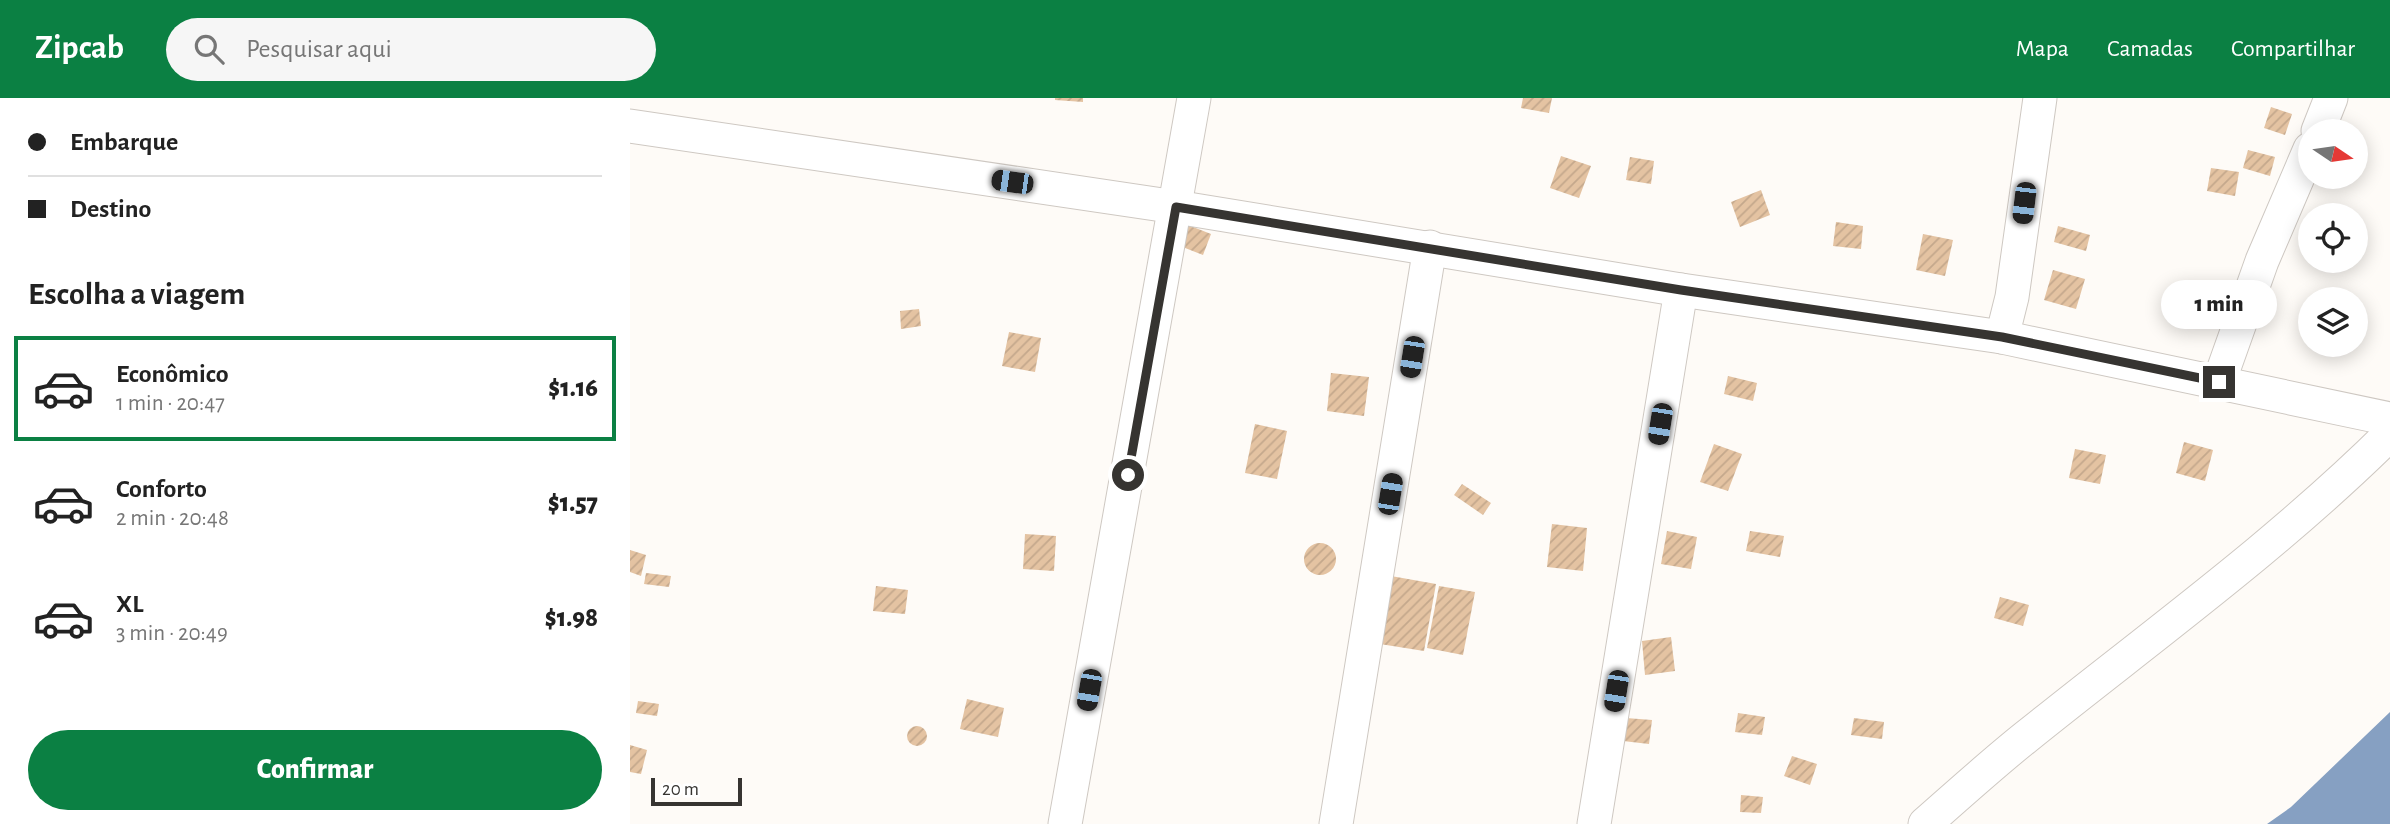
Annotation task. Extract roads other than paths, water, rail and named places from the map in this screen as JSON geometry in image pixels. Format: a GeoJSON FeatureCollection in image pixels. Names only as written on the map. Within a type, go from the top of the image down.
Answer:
{"type":"FeatureCollection","features":[{"type":"Feature","properties":{"kind":"street"},"geometry":{"type":"LineString","coordinates":[[1065,824],[1194,98]]}},
{"type":"Feature","properties":{"kind":"street"},"geometry":{"type":"LineString","coordinates":[[2002,337],[2012,297],[2040,98]]}},
{"type":"Feature","properties":{"kind":"street"},"geometry":{"type":"LineString","coordinates":[[2323,119],[2331,98]]}},
{"type":"Feature","properties":{"kind":"street"},"geometry":{"type":"LineString","coordinates":[[630,126],[1176,207],[1681,290],[2002,337],[2390,419]]}},
{"type":"Feature","properties":{"kind":"street"},"geometry":{"type":"LineString","coordinates":[[2219,382],[2262,261],[2298,177]]}},
{"type":"Feature","properties":{"kind":"street"},"geometry":{"type":"LineString","coordinates":[[1336,824],[1430,247]]}},
{"type":"Feature","properties":{"kind":"street"},"geometry":{"type":"LineString","coordinates":[[1594,824],[1681,290]]}},
{"type":"Feature","properties":{"kind":"street"},"geometry":{"type":"LineString","coordinates":[[1925,824],[2022,739],[2266,548],[2327,496],[2390,434]]}},
{"type":"Feature","properties":{"kind":"water"},"geometry":{"type":"Polygon","coordinates":[[[2390,712],[2390,824],[2267,824],[2291,807],[2390,712]]]}}]}
